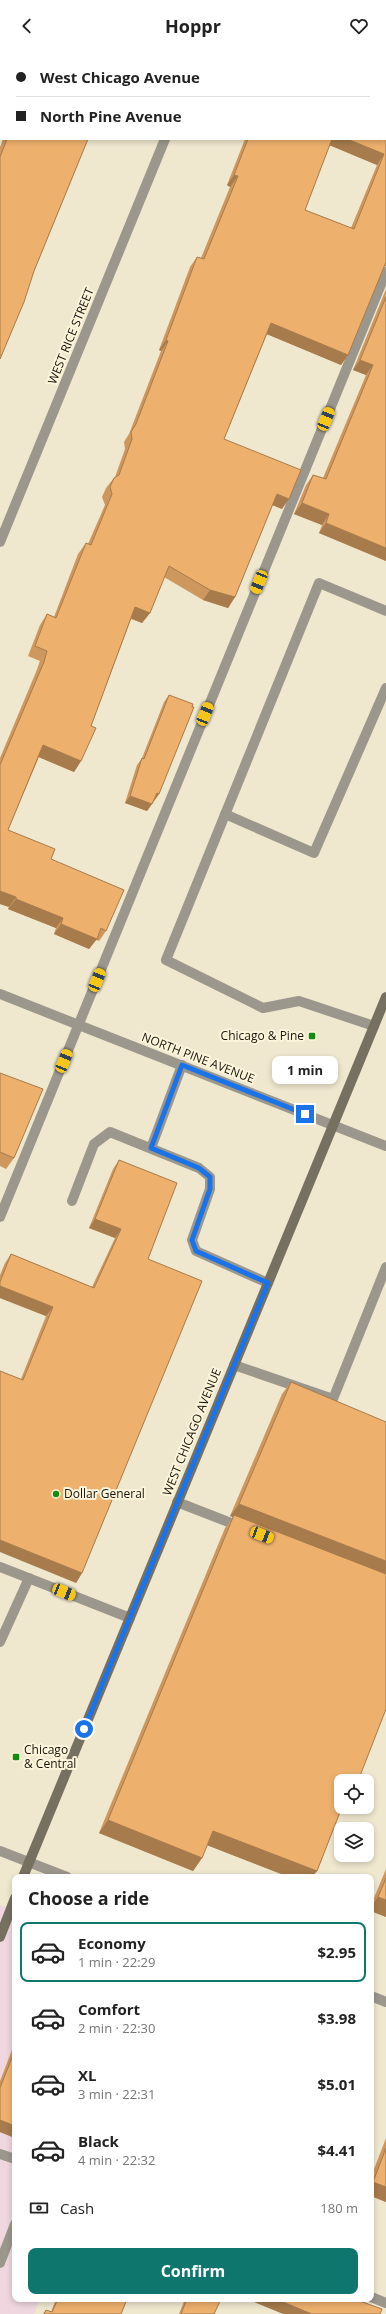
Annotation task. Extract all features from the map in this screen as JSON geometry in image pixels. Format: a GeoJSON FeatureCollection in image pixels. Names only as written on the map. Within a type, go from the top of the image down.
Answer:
{"type":"FeatureCollection","features":[{"type":"Feature","properties":{"kind":"main road","name":"WEST CHICAGO AVENUE"},"geometry":{"type":"LineString","coordinates":[[24,1874],[386,997]]}},
{"type":"Feature","properties":{"kind":"main road"},"geometry":{"type":"LineString","coordinates":[[0,1937],[12,1906]]}},
{"type":"Feature","properties":{"kind":"street","name":"WEST RICE STREET"},"geometry":{"type":"LineString","coordinates":[[0,542],[165,140]]}},
{"type":"Feature","properties":{"kind":"street"},"geometry":{"type":"LineString","coordinates":[[0,1217],[386,272]]}},
{"type":"Feature","properties":{"kind":"street"},"geometry":{"type":"LineString","coordinates":[[374,1026],[299,1001],[263,1008],[166,960],[319,582],[386,611]]}},
{"type":"Feature","properties":{"kind":"street"},"geometry":{"type":"LineString","coordinates":[[226,814],[314,853],[386,688]]}},
{"type":"Feature","properties":{"kind":"street","name":"NORTH PINE AVENUE"},"geometry":{"type":"LineString","coordinates":[[0,994],[386,1146]]}},
{"type":"Feature","properties":{"kind":"street"},"geometry":{"type":"LineString","coordinates":[[151,1148],[182,1065]]}},
{"type":"Feature","properties":{"kind":"street"},"geometry":{"type":"LineString","coordinates":[[72,1201],[94,1144],[101,1137],[110,1132],[199,1168],[210,1177],[210,1189],[192,1240],[196,1251],[268,1283]]}},
{"type":"Feature","properties":{"kind":"street"},"geometry":{"type":"LineString","coordinates":[[234,1365],[333,1398],[386,1267]]}},
{"type":"Feature","properties":{"kind":"street"},"geometry":{"type":"LineString","coordinates":[[177,1502],[249,1530]]}},
{"type":"Feature","properties":{"kind":"street"},"geometry":{"type":"LineString","coordinates":[[0,1567],[130,1618]]}},
{"type":"Feature","properties":{"kind":"street"},"geometry":{"type":"LineString","coordinates":[[0,1642],[29,1578]]}},
{"type":"Feature","properties":{"kind":"street"},"geometry":{"type":"LineString","coordinates":[[0,1851],[59,1874]]}},
{"type":"Feature","properties":{"kind":"street"},"geometry":{"type":"LineString","coordinates":[[374,1997],[386,2002]]}},
{"type":"Feature","properties":{"kind":"street"},"geometry":{"type":"LineString","coordinates":[[0,2154],[12,2158]]}},
{"type":"Feature","properties":{"kind":"street"},"geometry":{"type":"LineString","coordinates":[[0,2263],[12,2232]]}},
{"type":"Feature","properties":{"kind":"street"},"geometry":{"type":"LineString","coordinates":[[374,2298],[386,2303]]}},
{"type":"Feature","properties":{"kind":"shaded area"},"geometry":{"type":"Polygon","coordinates":[[[0,1905],[12,1910],[12,2302],[39,2302],[34,2314],[0,2314],[0,1905]]]}},
{"type":"Feature","properties":{"kind":"building"},"geometry":{"type":"Polygon","coordinates":[[[7,140],[88,140],[0,359],[0,157],[7,140]]]}},
{"type":"Feature","properties":{"kind":"building"},"geometry":{"type":"Polygon","coordinates":[[[248,140],[332,140],[305,210],[354,229],[384,154],[349,140],[386,140],[386,262],[348,355],[271,323],[224,439],[301,470],[289,499],[277,494],[235,597],[210,590],[169,566],[150,613],[135,607],[91,726],[96,728],[81,761],[43,745],[8,830],[55,849],[51,859],[124,890],[106,931],[101,928],[97,939],[61,924],[63,918],[0,891],[0,765],[44,662],[47,651],[35,646],[47,614],[56,618],[86,543],[91,545],[112,494],[110,487],[114,478],[119,475],[132,439],[131,432],[136,424],[168,341],[166,340],[197,257],[204,259],[238,176],[234,175],[248,140]]]}},
{"type":"Feature","properties":{"kind":"building"},"geometry":{"type":"Polygon","coordinates":[[[386,297],[386,548],[326,523],[329,514],[302,503],[313,475],[326,479],[373,365],[360,360],[386,297]]]}},
{"type":"Feature","properties":{"kind":"building"},"geometry":{"type":"Polygon","coordinates":[[[169,695],[193,704],[192,707],[194,707],[159,794],[157,793],[152,804],[130,796],[142,758],[144,759],[169,695]]]}},
{"type":"Feature","properties":{"kind":"building"},"geometry":{"type":"Polygon","coordinates":[[[0,1073],[43,1089],[14,1158],[0,1152],[0,1073]]]}},
{"type":"Feature","properties":{"kind":"building"},"geometry":{"type":"Polygon","coordinates":[[[119,1160],[177,1183],[148,1259],[202,1281],[82,1573],[0,1540],[0,1371],[23,1380],[53,1307],[0,1286],[0,1282],[11,1254],[94,1288],[121,1229],[95,1219],[119,1160]]]}},
{"type":"Feature","properties":{"kind":"building"},"geometry":{"type":"Polygon","coordinates":[[[291,1382],[386,1422],[386,1561],[239,1504],[291,1382]]]}},
{"type":"Feature","properties":{"kind":"building"},"geometry":{"type":"Polygon","coordinates":[[[234,1515],[386,1574],[386,1709],[361,1774],[334,1774],[334,1814],[339,1814],[336,1822],[334,1822],[334,1827],[317,1871],[213,1831],[202,1858],[108,1820],[234,1515]]]}},
{"type":"Feature","properties":{"kind":"building"},"geometry":{"type":"Polygon","coordinates":[[[386,1878],[386,1900],[378,1897],[386,1878]]]}},
{"type":"Feature","properties":{"kind":"building"},"geometry":{"type":"Polygon","coordinates":[[[12,2058],[12,2125],[0,2120],[0,2088],[12,2058]]]}},
{"type":"Feature","properties":{"kind":"building"},"geometry":{"type":"Polygon","coordinates":[[[386,2148],[386,2187],[374,2182],[386,2148]]]}},
{"type":"Feature","properties":{"kind":"building"},"geometry":{"type":"Polygon","coordinates":[[[57,2302],[126,2302],[121,2314],[44,2314],[46,2310],[52,2312],[57,2302]]]}},
{"type":"Feature","properties":{"kind":"building"},"geometry":{"type":"Polygon","coordinates":[[[186,2302],[220,2302],[214,2314],[181,2314],[186,2302]]]}},
{"type":"Feature","properties":{"kind":"building"},"geometry":{"type":"Polygon","coordinates":[[[283,2302],[362,2302],[382,2309],[380,2314],[312,2314],[283,2302]]]}},
{"type":"Feature","properties":{"kind":"place","name":"Chicago & Pine"},"geometry":{"type":"Point","coordinates":[312,1036]}},
{"type":"Feature","properties":{"kind":"place","name":"Dollar General"},"geometry":{"type":"Point","coordinates":[56,1494]}},
{"type":"Feature","properties":{"kind":"place","name":"Chicago & Central"},"geometry":{"type":"Point","coordinates":[16,1757]}},
{"type":"Feature","properties":{"kind":"route"},"geometry":{"type":"LineString","coordinates":[[84,1729],[268,1283],[196,1251],[192,1240],[210,1189],[210,1177],[199,1168],[151,1148],[182,1065],[305,1114]]}}]}
